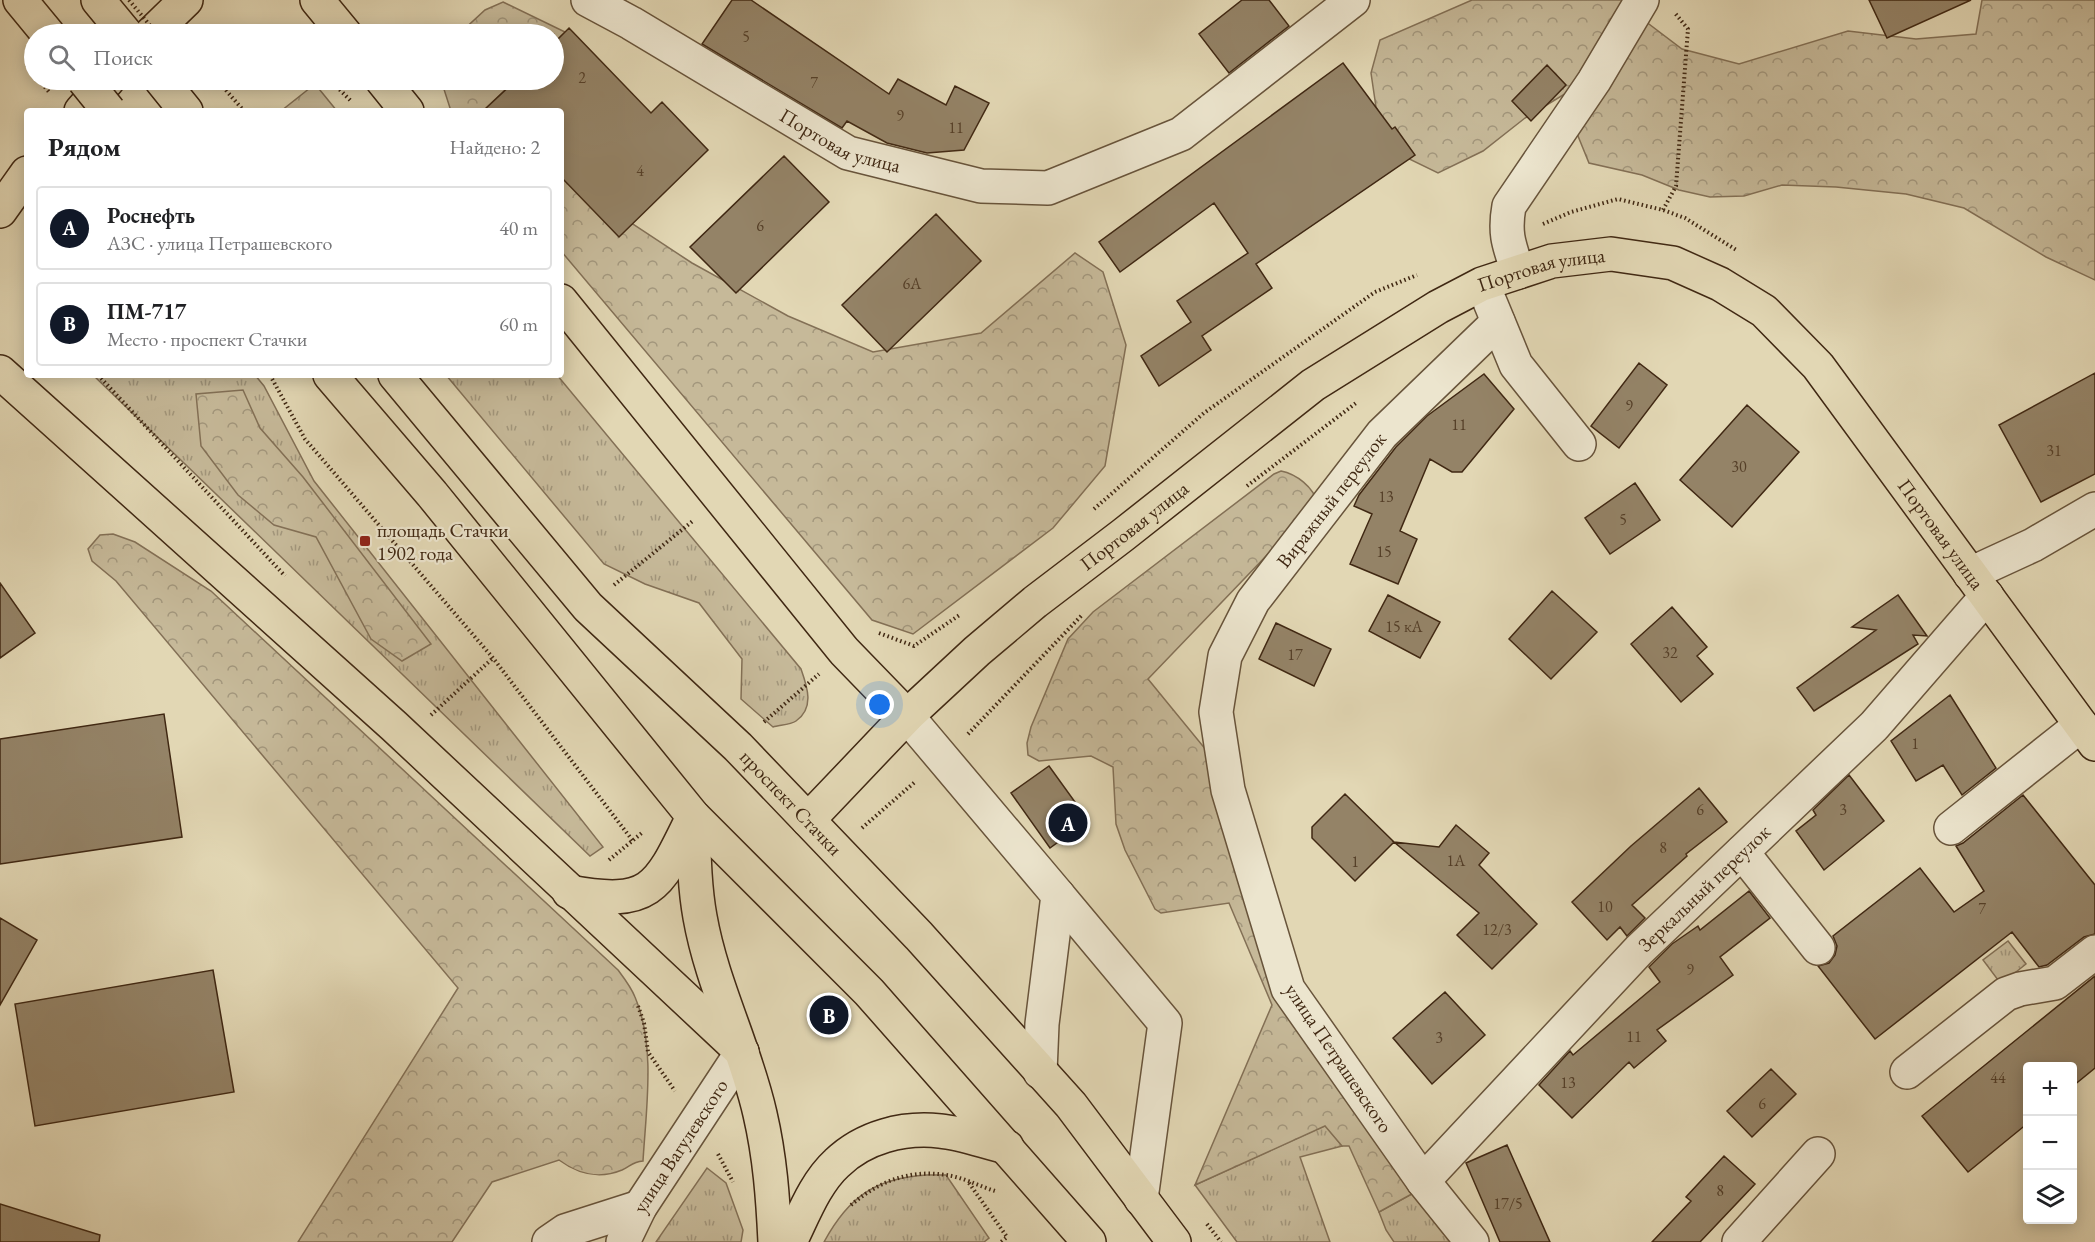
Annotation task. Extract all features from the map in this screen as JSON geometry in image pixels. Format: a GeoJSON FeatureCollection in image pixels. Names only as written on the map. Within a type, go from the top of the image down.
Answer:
{"type":"FeatureCollection","features":[{"type":"Feature","properties":{"kind":"main road"},"geometry":{"type":"LineString","coordinates":[[20,0],[40,24]]}},
{"type":"Feature","properties":{"kind":"main road"},"geometry":{"type":"LineString","coordinates":[[98,0],[118,24]]}},
{"type":"Feature","properties":{"kind":"main road"},"geometry":{"type":"LineString","coordinates":[[161,24],[186,0]]}},
{"type":"Feature","properties":{"kind":"main road"},"geometry":{"type":"LineString","coordinates":[[317,0],[337,24]]}},
{"type":"Feature","properties":{"kind":"main road"},"geometry":{"type":"LineString","coordinates":[[92,90],[107,108]]}},
{"type":"Feature","properties":{"kind":"main road"},"geometry":{"type":"LineString","coordinates":[[84,108],[99,90]]}},
{"type":"Feature","properties":{"kind":"main road"},"geometry":{"type":"LineString","coordinates":[[169,90],[184,108]]}},
{"type":"Feature","properties":{"kind":"main road"},"geometry":{"type":"LineString","coordinates":[[390,90],[405,108]]}},
{"type":"Feature","properties":{"kind":"main road"},"geometry":{"type":"LineString","coordinates":[[0,211],[24,177]]}},
{"type":"Feature","properties":{"kind":"main road","name":"Портовая улица"},"geometry":{"type":"LineString","coordinates":[[808,820],[907,716],[977,651],[1035,602],[1124,535],[1313,384],[1482,284],[1552,261],[1611,254],[1672,263],[1720,284],[1764,311],[1818,366],[2088,734]]}},
{"type":"Feature","properties":{"kind":"main road"},"geometry":{"type":"LineString","coordinates":[[564,305],[844,651],[907,716]]}},
{"type":"Feature","properties":{"kind":"main road"},"geometry":{"type":"LineString","coordinates":[[0,372],[394,726],[742,1052]]}},
{"type":"Feature","properties":{"kind":"main road"},"geometry":{"type":"LineString","coordinates":[[333,378],[432,494],[693,816],[869,992],[1089,1242]]}},
{"type":"Feature","properties":{"kind":"main road","name":"проспект Стачки"},"geometry":{"type":"LineString","coordinates":[[397,378],[588,607],[738,747],[920,936],[1071,1105],[1174,1242]]}},
{"type":"Feature","properties":{"kind":"main road"},"geometry":{"type":"LineString","coordinates":[[569,892],[615,898],[650,888],[663,875],[693,816]]}},
{"type":"Feature","properties":{"kind":"main road"},"geometry":{"type":"LineString","coordinates":[[693,816],[700,916],[710,957],[760,1114],[770,1166],[775,1242]]}},
{"type":"Feature","properties":{"kind":"main road"},"geometry":{"type":"LineString","coordinates":[[790,1242],[820,1185],[836,1163],[870,1140],[905,1131],[940,1131],[1007,1147]]}},
{"type":"Feature","properties":{"kind":"street","name":"Портовая улица"},"geometry":{"type":"LineString","coordinates":[[588,0],[631,23],[848,153],[981,186],[1048,188],[1181,134],[1353,0]]}},
{"type":"Feature","properties":{"kind":"street"},"geometry":{"type":"LineString","coordinates":[[1518,272],[1507,240],[1506,222],[1509,206],[1594,81],[1656,4]]}},
{"type":"Feature","properties":{"kind":"street"},"geometry":{"type":"LineString","coordinates":[[1482,284],[1516,365],[1579,444]]}},
{"type":"Feature","properties":{"kind":"street","name":"Виражный переулок"},"geometry":{"type":"LineString","coordinates":[[1216,712],[1225,656],[1253,601],[1382,434],[1498,322]]}},
{"type":"Feature","properties":{"kind":"street"},"geometry":{"type":"LineString","coordinates":[[1978,585],[2033,545],[2095,509]]}},
{"type":"Feature","properties":{"kind":"street","name":"Зеркальный переулок"},"geometry":{"type":"LineString","coordinates":[[1423,1181],[1639,950],[1874,726],[1978,585]]}},
{"type":"Feature","properties":{"kind":"street","name":"улица Петрашевского"},"geometry":{"type":"LineString","coordinates":[[1216,712],[1228,790],[1288,989],[1423,1181],[1472,1242]]}},
{"type":"Feature","properties":{"kind":"street"},"geometry":{"type":"LineString","coordinates":[[907,716],[1164,1023],[1141,1198]]}},
{"type":"Feature","properties":{"kind":"street"},"geometry":{"type":"LineString","coordinates":[[1951,828],[2088,734]]}},
{"type":"Feature","properties":{"kind":"street"},"geometry":{"type":"LineString","coordinates":[[1742,852],[1818,948]]}},
{"type":"Feature","properties":{"kind":"street"},"geometry":{"type":"LineString","coordinates":[[1040,1072],[1042,1024],[1058,895]]}},
{"type":"Feature","properties":{"kind":"street"},"geometry":{"type":"LineString","coordinates":[[1907,1072],[2006,994],[2055,982],[2095,952]]}},
{"type":"Feature","properties":{"kind":"street","name":"улица Вагулевского"},"geometry":{"type":"LineString","coordinates":[[623,1242],[640,1207],[742,1052]]}},
{"type":"Feature","properties":{"kind":"street"},"geometry":{"type":"LineString","coordinates":[[1739,1242],[1818,1154]]}},
{"type":"Feature","properties":{"kind":"street"},"geometry":{"type":"LineString","coordinates":[[549,1242],[565,1231],[640,1207]]}},
{"type":"Feature","properties":{"kind":"path"},"geometry":{"type":"LineString","coordinates":[[129,0],[149,24]]}},
{"type":"Feature","properties":{"kind":"path"},"geometry":{"type":"LineString","coordinates":[[1656,4],[1688,29],[1676,186],[1663,210]]}},
{"type":"Feature","properties":{"kind":"path"},"geometry":{"type":"LineString","coordinates":[[226,90],[241,108]]}},
{"type":"Feature","properties":{"kind":"path"},"geometry":{"type":"LineString","coordinates":[[340,90],[353,104]]}},
{"type":"Feature","properties":{"kind":"path"},"geometry":{"type":"LineString","coordinates":[[272,378],[305,440],[493,658],[633,841]]}},
{"type":"Feature","properties":{"kind":"path"},"geometry":{"type":"LineString","coordinates":[[1239,492],[1360,400]]}},
{"type":"Feature","properties":{"kind":"path"},"geometry":{"type":"LineString","coordinates":[[588,607],[686,526]]}},
{"type":"Feature","properties":{"kind":"path"},"geometry":{"type":"LineString","coordinates":[[970,733],[1090,606]]}},
{"type":"Feature","properties":{"kind":"path"},"geometry":{"type":"LineString","coordinates":[[738,747],[844,651]]}},
{"type":"Feature","properties":{"kind":"path"},"geometry":{"type":"LineString","coordinates":[[436,709],[493,658]]}},
{"type":"Feature","properties":{"kind":"path"},"geometry":{"type":"LineString","coordinates":[[635,996],[644,1023],[648,1052],[722,1161],[737,1189]]}},
{"type":"Feature","properties":{"kind":"path"},"geometry":{"type":"LineString","coordinates":[[849,1207],[886,1181],[906,1176],[946,1175],[998,1192]]}},
{"type":"Feature","properties":{"kind":"path"},"geometry":{"type":"LineString","coordinates":[[968,1182],[1007,1237],[1001,1242]]}},
{"type":"Feature","properties":{"kind":"green space"},"geometry":{"type":"Polygon","coordinates":[[[1472,0],[1624,0],[1645,21],[1682,49],[1739,64],[1848,31],[1916,39],[1976,34],[1982,0],[2095,0],[2095,280],[2046,257],[1964,208],[1906,194],[1836,187],[1782,185],[1744,196],[1710,197],[1679,190],[1642,175],[1589,163],[1578,136],[1568,92],[1525,118],[1483,151],[1438,173],[1401,155],[1376,107],[1371,73],[1380,40],[1472,0]]]}},
{"type":"Feature","properties":{"kind":"green space"},"geometry":{"type":"Polygon","coordinates":[[[503,2],[548,24],[470,24],[485,10],[503,2]]]}},
{"type":"Feature","properties":{"kind":"green space"},"geometry":{"type":"Polygon","coordinates":[[[307,90],[320,90],[335,108],[285,108],[307,90]]]}},
{"type":"Feature","properties":{"kind":"green space"},"geometry":{"type":"Polygon","coordinates":[[[444,90],[505,90],[486,108],[450,108],[444,90]]]}},
{"type":"Feature","properties":{"kind":"green space"},"geometry":{"type":"Polygon","coordinates":[[[564,169],[619,215],[692,263],[788,316],[873,352],[981,333],[1075,253],[1103,272],[1126,345],[1105,466],[1053,528],[913,634],[872,620],[564,255],[564,169]]]}},
{"type":"Feature","properties":{"kind":"green space"},"geometry":{"type":"Polygon","coordinates":[[[96,378],[257,378],[264,386],[314,481],[603,847],[590,856],[96,378]]]}},
{"type":"Feature","properties":{"kind":"green space"},"geometry":{"type":"Polygon","coordinates":[[[449,378],[559,378],[801,669],[808,696],[806,710],[802,716],[794,722],[773,727],[741,699],[742,659],[699,603],[645,584],[604,564],[449,378]]]}},
{"type":"Feature","properties":{"kind":"green space"},"geometry":{"type":"Polygon","coordinates":[[[243,390],[260,428],[303,477],[431,644],[402,661],[371,639],[316,537],[274,525],[238,495],[201,446],[196,394],[243,390]]]}},
{"type":"Feature","properties":{"kind":"green space"},"geometry":{"type":"Polygon","coordinates":[[[1281,471],[1304,482],[1317,503],[1148,679],[1220,767],[1284,991],[1419,1190],[1379,1212],[1349,1146],[1342,1146],[1325,1126],[1195,1185],[1272,1005],[1229,903],[1161,913],[1155,909],[1125,850],[1116,824],[1113,767],[1091,756],[1039,761],[1028,755],[1027,743],[1031,727],[1068,639],[1093,612],[1281,471]]]}},
{"type":"Feature","properties":{"kind":"green space"},"geometry":{"type":"Polygon","coordinates":[[[113,534],[135,542],[211,591],[618,970],[635,997],[646,1036],[648,1078],[643,1161],[613,1173],[597,1175],[573,1169],[559,1160],[492,1182],[452,1242],[298,1242],[458,988],[116,581],[92,561],[88,549],[100,535],[113,534]]]}},
{"type":"Feature","properties":{"kind":"green space"},"geometry":{"type":"Polygon","coordinates":[[[2008,941],[2026,964],[2001,984],[1983,960],[2008,941]]]}},
{"type":"Feature","properties":{"kind":"green space"},"geometry":{"type":"Polygon","coordinates":[[[1326,1125],[1342,1146],[1300,1157],[1330,1242],[1237,1242],[1195,1185],[1326,1125]]]}},
{"type":"Feature","properties":{"kind":"green space"},"geometry":{"type":"Polygon","coordinates":[[[707,1168],[726,1183],[743,1230],[741,1242],[656,1242],[707,1168]]]}},
{"type":"Feature","properties":{"kind":"green space"},"geometry":{"type":"Polygon","coordinates":[[[946,1175],[989,1238],[984,1242],[824,1242],[843,1213],[866,1192],[893,1180],[946,1175]]]}},
{"type":"Feature","properties":{"kind":"green space"},"geometry":{"type":"Polygon","coordinates":[[[1419,1190],[1459,1242],[1394,1242],[1379,1212],[1419,1190]]]}},
{"type":"Feature","properties":{"kind":"building"},"geometry":{"type":"Polygon","coordinates":[[[732,0],[751,0],[889,94],[898,79],[946,105],[955,86],[989,103],[964,150],[927,153],[887,143],[847,121],[842,128],[702,44],[732,0]]]}},
{"type":"Feature","properties":{"kind":"building"},"geometry":{"type":"Polygon","coordinates":[[[1242,0],[1269,0],[1289,26],[1229,73],[1199,34],[1242,0]]]}},
{"type":"Feature","properties":{"kind":"building"},"geometry":{"type":"Polygon","coordinates":[[[1869,0],[1971,0],[1887,38],[1869,0]]]}},
{"type":"Feature","properties":{"kind":"building"},"geometry":{"type":"Polygon","coordinates":[[[569,28],[651,113],[662,102],[708,150],[619,237],[564,180],[564,108],[486,108],[505,90],[564,90],[564,33],[569,28]]]}},
{"type":"Feature","properties":{"kind":"building"},"geometry":{"type":"Polygon","coordinates":[[[1343,63],[1392,129],[1395,127],[1415,155],[1256,264],[1272,288],[1202,336],[1211,350],[1159,386],[1141,356],[1191,322],[1177,301],[1248,253],[1214,203],[1120,272],[1099,242],[1343,63]]]}},
{"type":"Feature","properties":{"kind":"building"},"geometry":{"type":"Polygon","coordinates":[[[1547,65],[1566,85],[1531,121],[1512,101],[1547,65]]]}},
{"type":"Feature","properties":{"kind":"building"},"geometry":{"type":"Polygon","coordinates":[[[784,156],[829,202],[736,293],[690,247],[784,156]]]}},
{"type":"Feature","properties":{"kind":"building"},"geometry":{"type":"Polygon","coordinates":[[[936,214],[981,261],[887,352],[842,305],[936,214]]]}},
{"type":"Feature","properties":{"kind":"building"},"geometry":{"type":"Polygon","coordinates":[[[1639,363],[1667,385],[1619,448],[1591,426],[1639,363]]]}},
{"type":"Feature","properties":{"kind":"building"},"geometry":{"type":"Polygon","coordinates":[[[2095,373],[2095,474],[2041,502],[1999,425],[2095,373]]]}},
{"type":"Feature","properties":{"kind":"building"},"geometry":{"type":"Polygon","coordinates":[[[1484,374],[1514,409],[1462,472],[1452,472],[1430,459],[1400,531],[1417,539],[1398,584],[1350,564],[1372,514],[1354,506],[1359,495],[1396,447],[1427,416],[1484,374]]]}},
{"type":"Feature","properties":{"kind":"building"},"geometry":{"type":"Polygon","coordinates":[[[1747,405],[1799,452],[1732,527],[1680,480],[1747,405]]]}},
{"type":"Feature","properties":{"kind":"building"},"geometry":{"type":"Polygon","coordinates":[[[1635,483],[1660,520],[1610,554],[1585,518],[1635,483]]]}},
{"type":"Feature","properties":{"kind":"building"},"geometry":{"type":"Polygon","coordinates":[[[0,583],[35,633],[0,658],[0,583]]]}},
{"type":"Feature","properties":{"kind":"building"},"geometry":{"type":"Polygon","coordinates":[[[1552,591],[1597,632],[1551,679],[1509,639],[1552,591]]]}},
{"type":"Feature","properties":{"kind":"building"},"geometry":{"type":"Polygon","coordinates":[[[1388,595],[1440,622],[1420,658],[1369,631],[1388,595]]]}},
{"type":"Feature","properties":{"kind":"building"},"geometry":{"type":"Polygon","coordinates":[[[1898,595],[1927,636],[1913,635],[1918,644],[1814,711],[1797,688],[1876,630],[1852,627],[1898,595]]]}},
{"type":"Feature","properties":{"kind":"building"},"geometry":{"type":"Polygon","coordinates":[[[1672,607],[1707,647],[1697,656],[1713,674],[1681,702],[1631,644],[1672,607]]]}},
{"type":"Feature","properties":{"kind":"building"},"geometry":{"type":"Polygon","coordinates":[[[1276,623],[1331,649],[1314,686],[1259,659],[1276,623]]]}},
{"type":"Feature","properties":{"kind":"building"},"geometry":{"type":"Polygon","coordinates":[[[1950,695],[1996,768],[1962,795],[1943,765],[1916,781],[1891,741],[1950,695]]]}},
{"type":"Feature","properties":{"kind":"building"},"geometry":{"type":"Polygon","coordinates":[[[164,714],[182,837],[0,864],[0,739],[164,714]]]}},
{"type":"Feature","properties":{"kind":"building"},"geometry":{"type":"Polygon","coordinates":[[[1049,766],[1088,820],[1050,848],[1011,793],[1049,766]]]}},
{"type":"Feature","properties":{"kind":"building"},"geometry":{"type":"Polygon","coordinates":[[[1849,775],[1884,821],[1824,870],[1796,831],[1816,815],[1813,810],[1849,775]]]}},
{"type":"Feature","properties":{"kind":"building"},"geometry":{"type":"Polygon","coordinates":[[[1699,788],[1727,822],[1686,854],[1687,856],[1632,905],[1645,918],[1627,936],[1620,927],[1607,940],[1572,902],[1631,846],[1699,788]]]}},
{"type":"Feature","properties":{"kind":"building"},"geometry":{"type":"Polygon","coordinates":[[[1345,794],[1394,842],[1355,881],[1312,838],[1312,827],[1345,794]]]}},
{"type":"Feature","properties":{"kind":"building"},"geometry":{"type":"Polygon","coordinates":[[[2023,795],[2095,885],[2095,934],[2084,937],[2047,965],[2039,967],[2012,932],[1875,1039],[1818,966],[1829,963],[1835,955],[1837,946],[1833,936],[1920,868],[1954,912],[1984,891],[1956,846],[1963,843],[2023,795]]]}},
{"type":"Feature","properties":{"kind":"building"},"geometry":{"type":"Polygon","coordinates":[[[1456,825],[1489,853],[1479,865],[1537,924],[1492,969],[1457,935],[1479,913],[1394,842],[1439,847],[1456,825]]]}},
{"type":"Feature","properties":{"kind":"building"},"geometry":{"type":"Polygon","coordinates":[[[1749,891],[1770,918],[1720,957],[1733,975],[1657,1030],[1666,1041],[1634,1068],[1629,1062],[1572,1118],[1539,1085],[1570,1051],[1573,1055],[1660,982],[1649,967],[1672,944],[1698,926],[1700,930],[1749,891]]]}},
{"type":"Feature","properties":{"kind":"building"},"geometry":{"type":"Polygon","coordinates":[[[0,918],[37,940],[0,1005],[0,918]]]}},
{"type":"Feature","properties":{"kind":"building"},"geometry":{"type":"Polygon","coordinates":[[[213,970],[234,1092],[35,1126],[15,1004],[213,970]]]}},
{"type":"Feature","properties":{"kind":"building"},"geometry":{"type":"Polygon","coordinates":[[[2095,976],[2095,1068],[2077,1083],[2077,1062],[2023,1062],[2023,1127],[1968,1172],[1922,1116],[2095,976]]]}},
{"type":"Feature","properties":{"kind":"building"},"geometry":{"type":"Polygon","coordinates":[[[1445,992],[1485,1035],[1432,1084],[1393,1038],[1445,992]]]}},
{"type":"Feature","properties":{"kind":"building"},"geometry":{"type":"Polygon","coordinates":[[[1771,1069],[1796,1094],[1752,1137],[1727,1111],[1771,1069]]]}},
{"type":"Feature","properties":{"kind":"building"},"geometry":{"type":"Polygon","coordinates":[[[1507,1145],[1550,1242],[1500,1242],[1466,1163],[1507,1145]]]}},
{"type":"Feature","properties":{"kind":"building"},"geometry":{"type":"Polygon","coordinates":[[[1724,1156],[1755,1184],[1700,1242],[1652,1242],[1691,1201],[1686,1197],[1724,1156]]]}},
{"type":"Feature","properties":{"kind":"building"},"geometry":{"type":"Polygon","coordinates":[[[0,1204],[100,1235],[99,1242],[0,1242],[0,1204]]]}},
{"type":"Feature","properties":{"kind":"place","name":"площадь Стачки 1902 года"},"geometry":{"type":"Point","coordinates":[365,541]}},
{"type":"Feature","properties":{"kind":"place","name":"Роснефть"},"geometry":{"type":"Point","coordinates":[1068,823]}},
{"type":"Feature","properties":{"kind":"place","name":"ПМ-717"},"geometry":{"type":"Point","coordinates":[829,1015]}}]}
